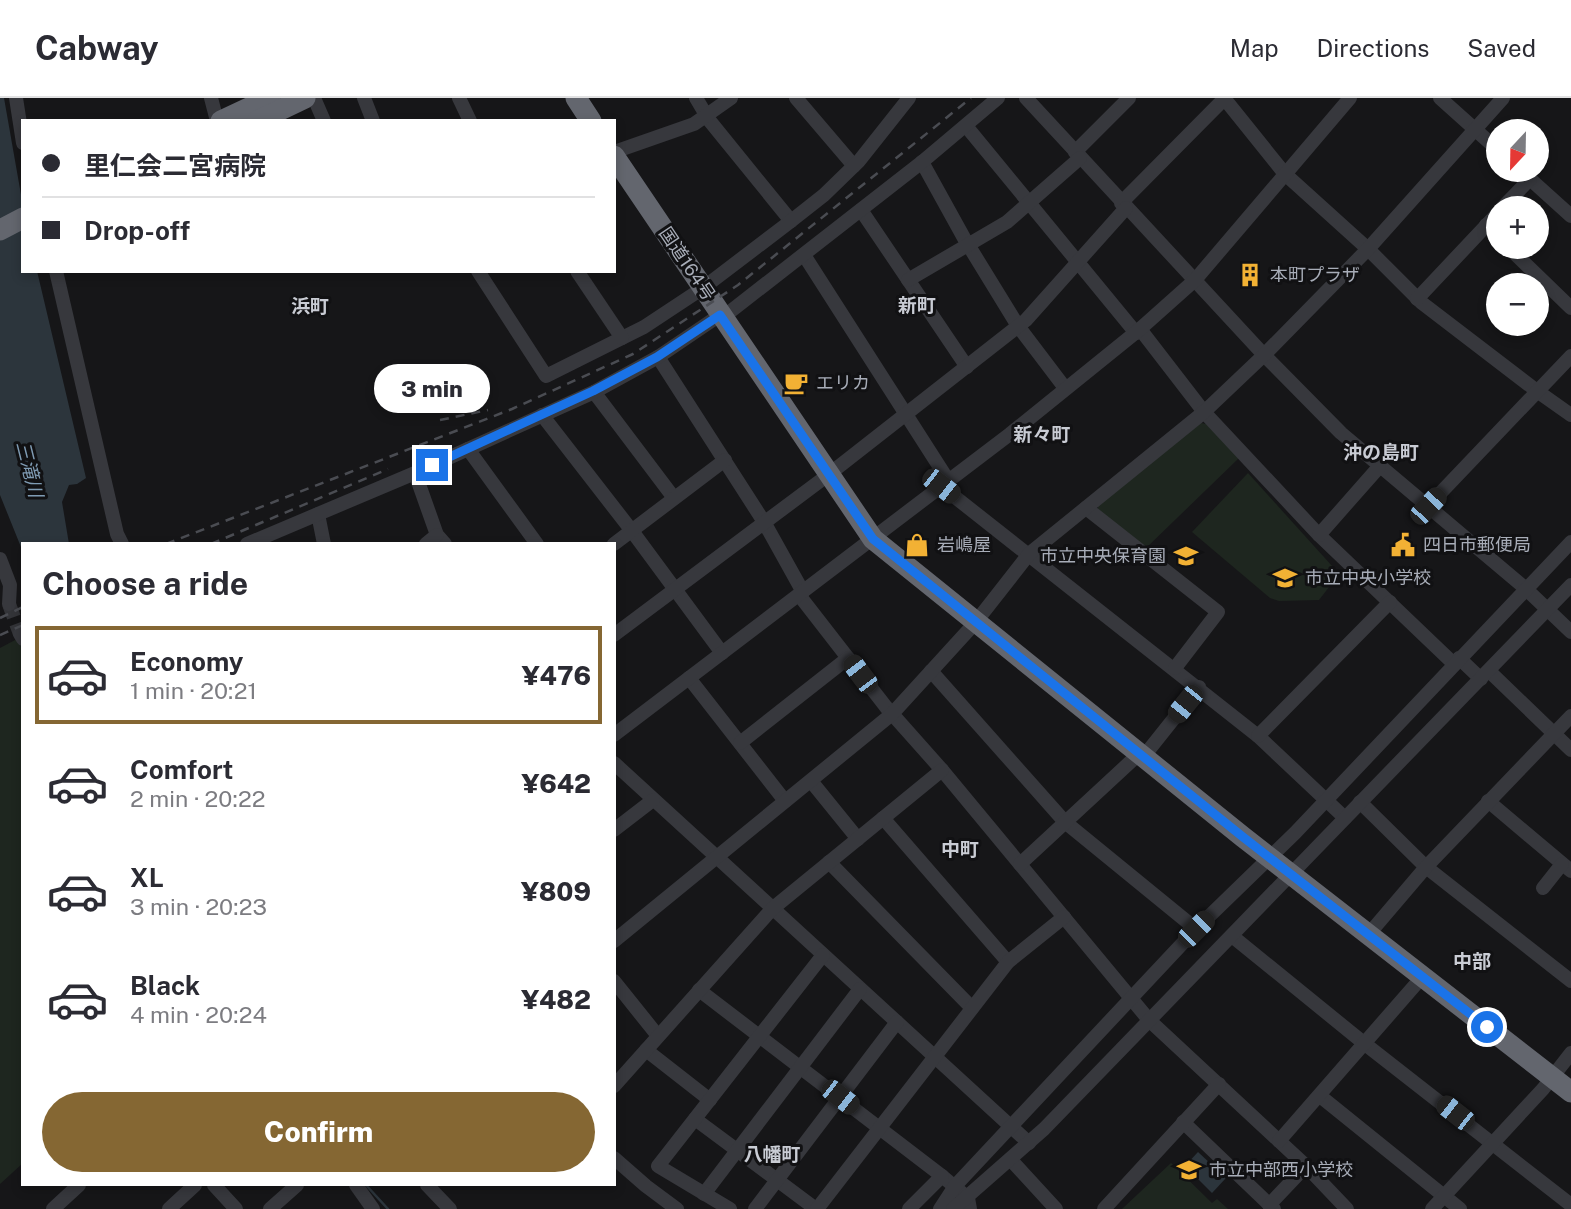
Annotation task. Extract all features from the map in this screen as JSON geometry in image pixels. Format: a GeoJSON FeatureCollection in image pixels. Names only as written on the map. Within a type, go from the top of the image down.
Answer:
{"type":"FeatureCollection","features":[{"type":"Feature","properties":{"kind":"highway"},"geometry":{"type":"LineString","coordinates":[[223,119],[270,98]]}},
{"type":"Feature","properties":{"kind":"highway"},"geometry":{"type":"LineString","coordinates":[[261,119],[306,98]]}},
{"type":"Feature","properties":{"kind":"highway"},"geometry":{"type":"LineString","coordinates":[[576,98],[590,119]]}},
{"type":"Feature","properties":{"kind":"highway","name":"国道164号"},"geometry":{"type":"LineString","coordinates":[[616,161],[621,178],[703,288],[873,539],[1269,858],[1571,1092]]}},
{"type":"Feature","properties":{"kind":"highway"},"geometry":{"type":"LineString","coordinates":[[0,230],[21,219]]}},
{"type":"Feature","properties":{"kind":"highway"},"geometry":{"type":"LineString","coordinates":[[0,246],[21,235]]}},
{"type":"Feature","properties":{"kind":"street"},"geometry":{"type":"LineString","coordinates":[[16,98],[21,130]]}},
{"type":"Feature","properties":{"kind":"street"},"geometry":{"type":"LineString","coordinates":[[211,98],[218,119]]}},
{"type":"Feature","properties":{"kind":"street"},"geometry":{"type":"LineString","coordinates":[[314,98],[323,119]]}},
{"type":"Feature","properties":{"kind":"street"},"geometry":{"type":"LineString","coordinates":[[364,98],[372,119]]}},
{"type":"Feature","properties":{"kind":"street"},"geometry":{"type":"LineString","coordinates":[[459,98],[468,119]]}},
{"type":"Feature","properties":{"kind":"street"},"geometry":{"type":"LineString","coordinates":[[696,98],[706,115],[791,221]]}},
{"type":"Feature","properties":{"kind":"street"},"geometry":{"type":"LineString","coordinates":[[616,153],[694,124],[731,98]]}},
{"type":"Feature","properties":{"kind":"street"},"geometry":{"type":"LineString","coordinates":[[796,98],[853,166]]}},
{"type":"Feature","properties":{"kind":"street"},"geometry":{"type":"LineString","coordinates":[[252,542],[468,449],[593,391],[657,357],[721,316],[804,255],[998,98]]}},
{"type":"Feature","properties":{"kind":"street"},"geometry":{"type":"LineString","coordinates":[[1026,98],[1264,355],[1341,433],[1525,588],[1571,632]]}},
{"type":"Feature","properties":{"kind":"street"},"geometry":{"type":"LineString","coordinates":[[908,280],[1007,222],[1078,155],[1129,98]]}},
{"type":"Feature","properties":{"kind":"street"},"geometry":{"type":"LineString","coordinates":[[616,633],[828,475],[1018,326],[1077,263],[1124,205],[1224,98],[1285,174],[1368,249],[1417,299],[1571,415]]}},
{"type":"Feature","properties":{"kind":"street"},"geometry":{"type":"LineString","coordinates":[[616,733],[1010,434],[1138,331],[1195,280],[1350,98]]}},
{"type":"Feature","properties":{"kind":"street"},"geometry":{"type":"LineString","coordinates":[[1440,98],[1486,140]]}},
{"type":"Feature","properties":{"kind":"street"},"geometry":{"type":"LineString","coordinates":[[616,939],[892,714],[975,623],[1029,554],[1204,412],[1264,355],[1368,249],[1503,98]]}},
{"type":"Feature","properties":{"kind":"street"},"geometry":{"type":"LineString","coordinates":[[479,273],[546,376],[665,314],[791,221],[824,195],[853,166],[907,99]]}},
{"type":"Feature","properties":{"kind":"street"},"geometry":{"type":"LineString","coordinates":[[966,125],[1077,263],[1138,331],[1204,412],[1320,535],[1456,661],[1485,675],[1571,750]]}},
{"type":"Feature","properties":{"kind":"street"},"geometry":{"type":"LineString","coordinates":[[922,162],[1018,326],[1065,388]]}},
{"type":"Feature","properties":{"kind":"street"},"geometry":{"type":"LineString","coordinates":[[1534,182],[1571,216]]}},
{"type":"Feature","properties":{"kind":"street"},"geometry":{"type":"LineString","coordinates":[[862,210],[967,367]]}},
{"type":"Feature","properties":{"kind":"street"},"geometry":{"type":"LineString","coordinates":[[1417,299],[1486,225]]}},
{"type":"Feature","properties":{"kind":"street"},"geometry":{"type":"LineString","coordinates":[[804,255],[906,414],[945,483],[1029,554],[1258,736],[1345,818]]}},
{"type":"Feature","properties":{"kind":"street"},"geometry":{"type":"LineString","coordinates":[[1520,259],[1571,308]]}},
{"type":"Feature","properties":{"kind":"street"},"geometry":{"type":"LineString","coordinates":[[56,273],[121,542]]}},
{"type":"Feature","properties":{"kind":"street"},"geometry":{"type":"LineString","coordinates":[[578,273],[622,338]]}},
{"type":"Feature","properties":{"kind":"street"},"geometry":{"type":"LineString","coordinates":[[1428,506],[1571,356]]}},
{"type":"Feature","properties":{"kind":"street"},"geometry":{"type":"LineString","coordinates":[[657,357],[764,522],[801,593],[892,714],[942,770],[1149,1020],[1306,1166],[1347,1209]]}},
{"type":"Feature","properties":{"kind":"street"},"geometry":{"type":"LineString","coordinates":[[593,391],[674,498]]}},
{"type":"Feature","properties":{"kind":"street"},"geometry":{"type":"LineString","coordinates":[[542,415],[722,653]]}},
{"type":"Feature","properties":{"kind":"street"},"geometry":{"type":"LineString","coordinates":[[468,449],[536,542]]}},
{"type":"Feature","properties":{"kind":"street"},"geometry":{"type":"LineString","coordinates":[[616,543],[725,460]]}},
{"type":"Feature","properties":{"kind":"street"},"geometry":{"type":"LineString","coordinates":[[1320,535],[1380,467]]}},
{"type":"Feature","properties":{"kind":"street"},"geometry":{"type":"LineString","coordinates":[[415,473],[436,541]]}},
{"type":"Feature","properties":{"kind":"street"},"geometry":{"type":"LineString","coordinates":[[1086,508],[1218,612],[1175,668]]}},
{"type":"Feature","properties":{"kind":"street"},"geometry":{"type":"LineString","coordinates":[[318,514],[324,542]]}},
{"type":"Feature","properties":{"kind":"street"},"geometry":{"type":"LineString","coordinates":[[940,1209],[955,1186],[1196,929],[1326,800],[1571,542]]}},
{"type":"Feature","properties":{"kind":"street"},"geometry":{"type":"LineString","coordinates":[[0,559],[10,585],[6,599]]}},
{"type":"Feature","properties":{"kind":"street"},"geometry":{"type":"LineString","coordinates":[[953,1209],[969,1203],[1029,1143],[1571,585]]}},
{"type":"Feature","properties":{"kind":"street"},"geometry":{"type":"LineString","coordinates":[[1258,736],[1390,602]]}},
{"type":"Feature","properties":{"kind":"street"},"geometry":{"type":"LineString","coordinates":[[740,743],[848,658]]}},
{"type":"Feature","properties":{"kind":"street"},"geometry":{"type":"LineString","coordinates":[[931,671],[1065,822],[1196,929]]}},
{"type":"Feature","properties":{"kind":"street"},"geometry":{"type":"LineString","coordinates":[[689,678],[785,801]]}},
{"type":"Feature","properties":{"kind":"street"},"geometry":{"type":"LineString","coordinates":[[1020,864],[1142,754],[1199,687]]}},
{"type":"Feature","properties":{"kind":"street"},"geometry":{"type":"LineString","coordinates":[[1368,935],[1426,867],[1571,716]]}},
{"type":"Feature","properties":{"kind":"street"},"geometry":{"type":"LineString","coordinates":[[616,765],[1029,1143]]}},
{"type":"Feature","properties":{"kind":"street"},"geometry":{"type":"LineString","coordinates":[[616,1082],[772,909],[942,770]]}},
{"type":"Feature","properties":{"kind":"street"},"geometry":{"type":"LineString","coordinates":[[811,780],[858,839]]}},
{"type":"Feature","properties":{"kind":"street"},"geometry":{"type":"LineString","coordinates":[[616,828],[653,800]]}},
{"type":"Feature","properties":{"kind":"street"},"geometry":{"type":"LineString","coordinates":[[1488,801],[1567,867],[1543,888]]}},
{"type":"Feature","properties":{"kind":"street"},"geometry":{"type":"LineString","coordinates":[[1360,802],[1426,867],[1571,981]]}},
{"type":"Feature","properties":{"kind":"street"},"geometry":{"type":"LineString","coordinates":[[883,818],[1008,962]]}},
{"type":"Feature","properties":{"kind":"street"},"geometry":{"type":"LineString","coordinates":[[829,862],[972,1008]]}},
{"type":"Feature","properties":{"kind":"street"},"geometry":{"type":"LineString","coordinates":[[695,1119],[817,1209],[1008,962],[1064,916]]}},
{"type":"Feature","properties":{"kind":"street"},"geometry":{"type":"LineString","coordinates":[[1232,936],[1571,1205]]}},
{"type":"Feature","properties":{"kind":"street"},"geometry":{"type":"LineString","coordinates":[[730,1209],[658,1166],[823,955]]}},
{"type":"Feature","properties":{"kind":"street"},"geometry":{"type":"LineString","coordinates":[[1279,1141],[1423,976]]}},
{"type":"Feature","properties":{"kind":"street"},"geometry":{"type":"LineString","coordinates":[[616,984],[658,1036]]}},
{"type":"Feature","properties":{"kind":"street"},"geometry":{"type":"LineString","coordinates":[[704,1194],[860,989]]}},
{"type":"Feature","properties":{"kind":"street"},"geometry":{"type":"LineString","coordinates":[[699,990],[955,1186],[969,1203]]}},
{"type":"Feature","properties":{"kind":"street"},"geometry":{"type":"LineString","coordinates":[[755,1209],[897,1021]]}},
{"type":"Feature","properties":{"kind":"street"},"geometry":{"type":"LineString","coordinates":[[646,1050],[710,1100]]}},
{"type":"Feature","properties":{"kind":"street"},"geometry":{"type":"LineString","coordinates":[[1432,1209],[1571,1053]]}},
{"type":"Feature","properties":{"kind":"street"},"geometry":{"type":"LineString","coordinates":[[1104,1209],[1219,1084]]}},
{"type":"Feature","properties":{"kind":"street"},"geometry":{"type":"LineString","coordinates":[[1320,1096],[1460,1209]]}},
{"type":"Feature","properties":{"kind":"street"},"geometry":{"type":"LineString","coordinates":[[1183,1122],[1271,1207],[1306,1166]]}},
{"type":"Feature","properties":{"kind":"street"},"geometry":{"type":"LineString","coordinates":[[616,1160],[677,1209]]}},
{"type":"Feature","properties":{"kind":"street"},"geometry":{"type":"LineString","coordinates":[[1011,1160],[1056,1209]]}},
{"type":"Feature","properties":{"kind":"street"},"geometry":{"type":"LineString","coordinates":[[909,1209],[942,1176]]}},
{"type":"Feature","properties":{"kind":"street"},"geometry":{"type":"LineString","coordinates":[[53,1209],[78,1186]]}},
{"type":"Feature","properties":{"kind":"street"},"geometry":{"type":"LineString","coordinates":[[169,1209],[194,1186]]}},
{"type":"Feature","properties":{"kind":"street"},"geometry":{"type":"LineString","coordinates":[[215,1186],[236,1209]]}},
{"type":"Feature","properties":{"kind":"street"},"geometry":{"type":"LineString","coordinates":[[270,1209],[296,1186]]}},
{"type":"Feature","properties":{"kind":"street"},"geometry":{"type":"LineString","coordinates":[[357,1186],[373,1209]]}},
{"type":"Feature","properties":{"kind":"street"},"geometry":{"type":"LineString","coordinates":[[428,1186],[450,1209]]}},
{"type":"Feature","properties":{"kind":"shaded area"},"geometry":{"type":"Polygon","coordinates":[[[1201,423],[1206,424],[1239,458],[1145,549],[1098,512],[1098,506],[1201,423]]]}},
{"type":"Feature","properties":{"kind":"shaded area"},"geometry":{"type":"Polygon","coordinates":[[[1248,473],[1333,567],[1333,582],[1319,600],[1279,601],[1270,598],[1192,532],[1248,473]]]}},
{"type":"Feature","properties":{"kind":"shaded area"},"geometry":{"type":"Polygon","coordinates":[[[17,639],[21,646],[21,1165],[0,1184],[0,648],[17,639]]]}},
{"type":"Feature","properties":{"kind":"shaded area"},"geometry":{"type":"Polygon","coordinates":[[[1171,1163],[1212,1203],[1217,1199],[1228,1209],[1122,1209],[1171,1163]]]}},
{"type":"Feature","properties":{"kind":"water","name":"三滝川"},"geometry":{"type":"Polygon","coordinates":[[[0,98],[4,98],[21,195],[21,273],[37,273],[86,478],[77,484],[69,485],[62,502],[69,542],[21,542],[21,547],[0,495],[0,98]]]}},
{"type":"Feature","properties":{"kind":"water"},"geometry":{"type":"Polygon","coordinates":[[[1198,1152],[1226,1178],[1212,1193],[1185,1166],[1198,1152]]]}},
{"type":"Feature","properties":{"kind":"waterway"},"geometry":{"type":"LineString","coordinates":[[367,1186],[388,1209]]}},
{"type":"Feature","properties":{"kind":"tunnel"},"geometry":{"type":"LineString","coordinates":[[9,604],[20,634]]}},
{"type":"Feature","properties":{"kind":"railway"},"geometry":{"type":"LineString","coordinates":[[171,542],[512,409],[633,354],[738,285],[971,98]]}},
{"type":"Feature","properties":{"kind":"railway"},"geometry":{"type":"LineString","coordinates":[[440,420],[488,410]]}},
{"type":"Feature","properties":{"kind":"railway"},"geometry":{"type":"LineString","coordinates":[[216,542],[388,469]]}},
{"type":"Feature","properties":{"kind":"railway"},"geometry":{"type":"LineString","coordinates":[[0,618],[21,608]]}},
{"type":"Feature","properties":{"kind":"railway"},"geometry":{"type":"LineString","coordinates":[[0,635],[21,626]]}},
{"type":"Feature","properties":{"kind":"place","name":"本町プラザ"},"geometry":{"type":"Point","coordinates":[1250,275]}},
{"type":"Feature","properties":{"kind":"place","name":"エリカ"},"geometry":{"type":"Point","coordinates":[796,383]}},
{"type":"Feature","properties":{"kind":"place","name":"岩嶋屋"},"geometry":{"type":"Point","coordinates":[917,545]}},
{"type":"Feature","properties":{"kind":"place","name":"四日市郵便局"},"geometry":{"type":"Point","coordinates":[1403,545]}},
{"type":"Feature","properties":{"kind":"place","name":"市立中央保育園"},"geometry":{"type":"Point","coordinates":[1186,556]}},
{"type":"Feature","properties":{"kind":"place","name":"市立中央小学校"},"geometry":{"type":"Point","coordinates":[1285,578]}},
{"type":"Feature","properties":{"kind":"place","name":"市立中部西小学校"},"geometry":{"type":"Point","coordinates":[1189,1170]}},
{"type":"Feature","properties":{"kind":"district","name":"新町"},"geometry":{"type":"Point","coordinates":[917,305]}},
{"type":"Feature","properties":{"kind":"district","name":"浜町"},"geometry":{"type":"Point","coordinates":[310,306]}},
{"type":"Feature","properties":{"kind":"district","name":"新々町"},"geometry":{"type":"Point","coordinates":[1042,434]}},
{"type":"Feature","properties":{"kind":"district","name":"沖の島町"},"geometry":{"type":"Point","coordinates":[1381,452]}},
{"type":"Feature","properties":{"kind":"district","name":"中町"},"geometry":{"type":"Point","coordinates":[960,849]}},
{"type":"Feature","properties":{"kind":"district","name":"中部"},"geometry":{"type":"Point","coordinates":[1472,961]}},
{"type":"Feature","properties":{"kind":"district","name":"八幡町"},"geometry":{"type":"Point","coordinates":[772,1154]}},
{"type":"Feature","properties":{"kind":"route"},"geometry":{"type":"LineString","coordinates":[[432,465],[593,391],[657,357],[720,315],[873,539],[1243,837],[1487,1027]]}}]}
